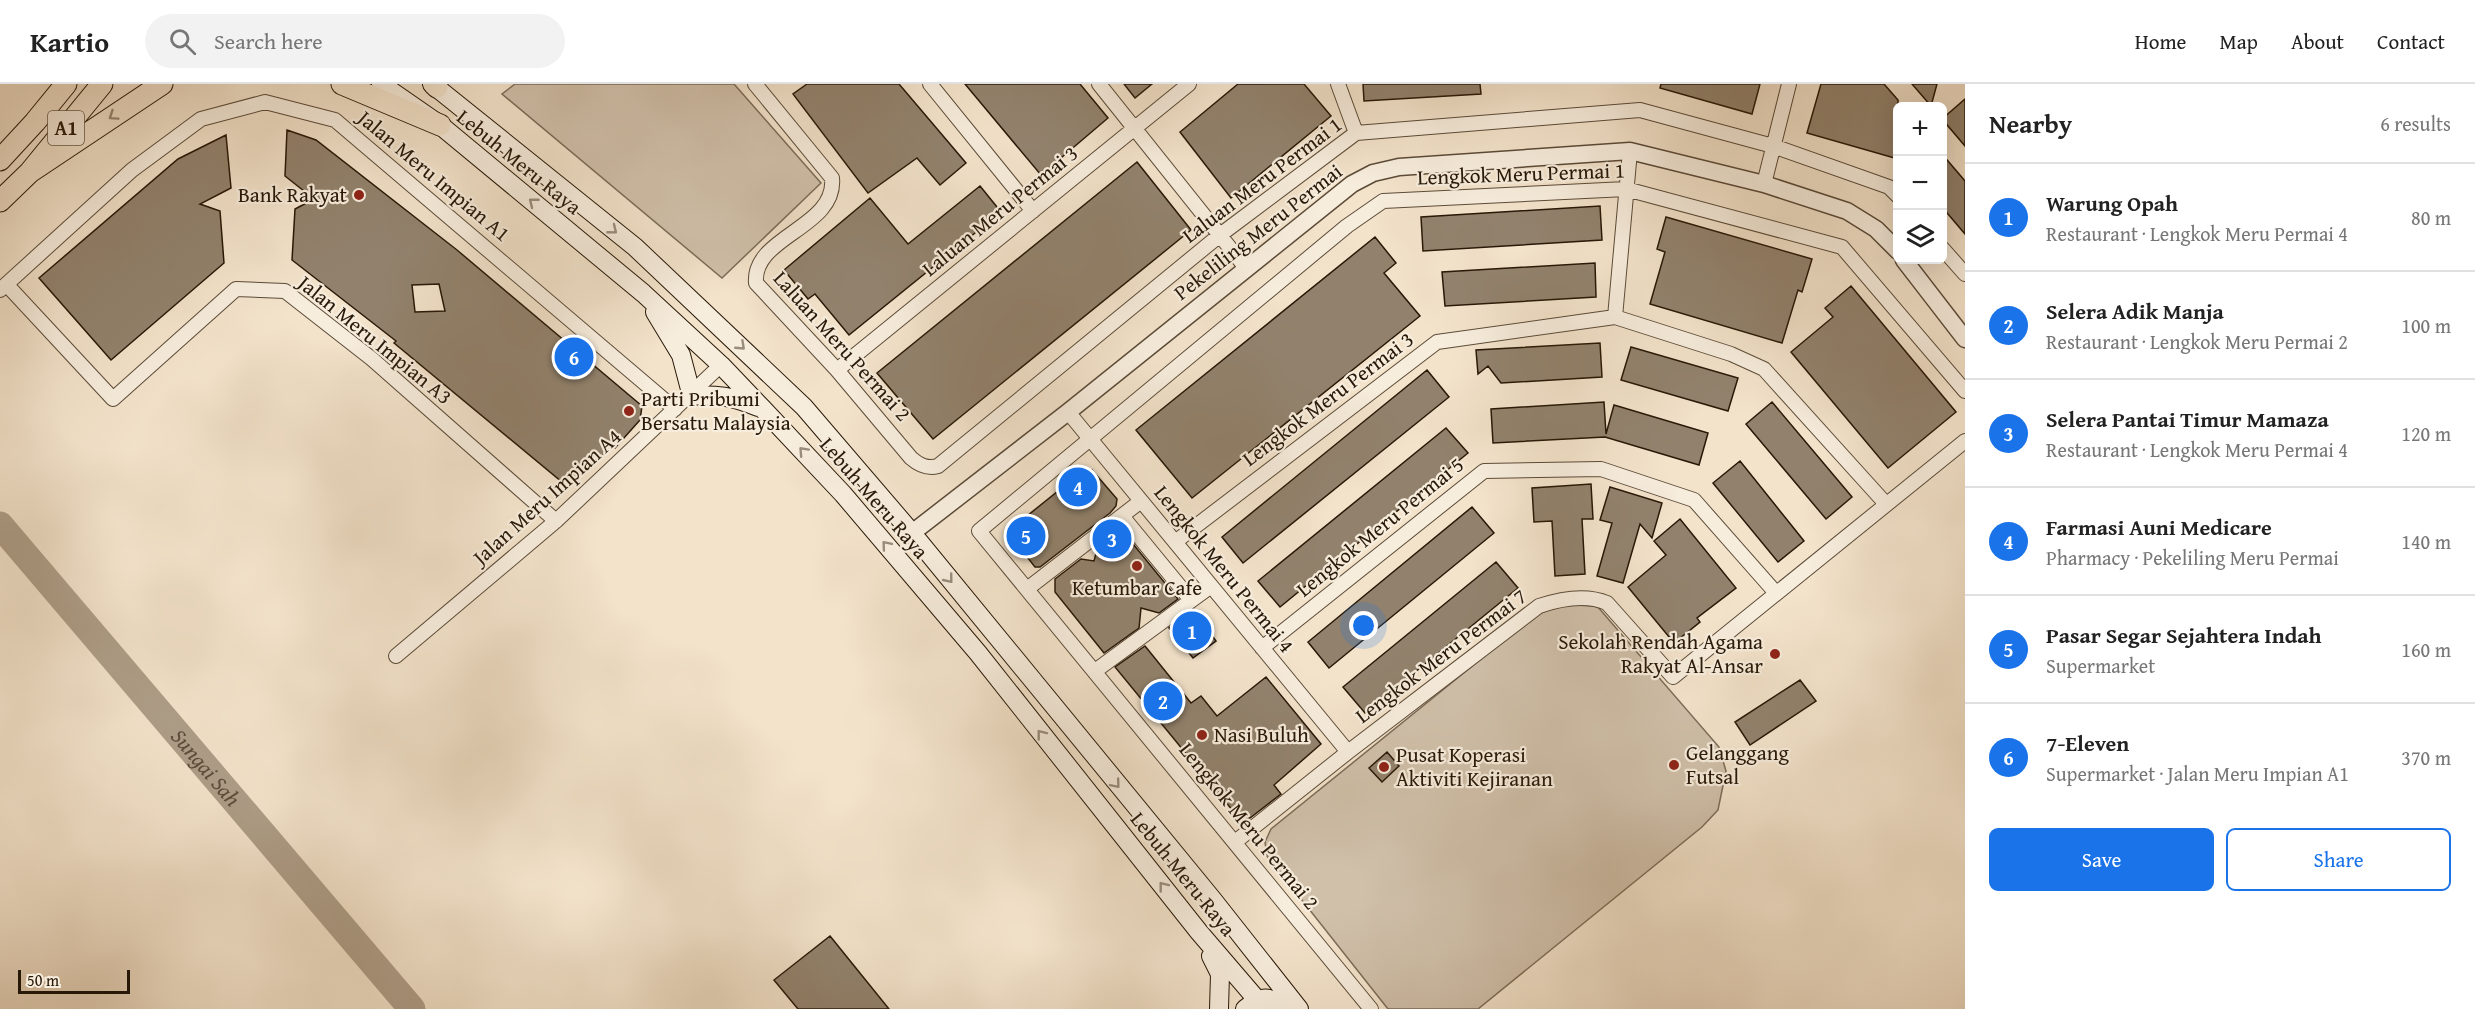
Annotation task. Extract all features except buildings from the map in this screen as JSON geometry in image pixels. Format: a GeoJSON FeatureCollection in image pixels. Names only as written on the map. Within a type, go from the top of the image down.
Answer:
{"type":"FeatureCollection","features":[{"type":"Feature","properties":{"kind":"main road"},"geometry":{"type":"LineString","coordinates":[[35,122],[60,84]]}},
{"type":"Feature","properties":{"kind":"main road","name":"A1"},"geometry":{"type":"LineString","coordinates":[[0,160],[66,84]]}},
{"type":"Feature","properties":{"kind":"main road","name":"A1"},"geometry":{"type":"LineString","coordinates":[[0,201],[30,172],[102,84]]}},
{"type":"Feature","properties":{"kind":"main road"},"geometry":{"type":"LineString","coordinates":[[30,172],[162,84]]}},
{"type":"Feature","properties":{"kind":"main road"},"geometry":{"type":"LineString","coordinates":[[342,84],[440,125]]}},
{"type":"Feature","properties":{"kind":"main road","name":"Lebuh Meru Raya"},"geometry":{"type":"LineString","coordinates":[[381,84],[440,125],[643,292],[721,365],[843,494],[978,653],[1199,932],[1267,1006]]}},
{"type":"Feature","properties":{"kind":"main road","name":"Lebuh Meru Raya"},"geometry":{"type":"LineString","coordinates":[[434,85],[635,247],[804,407],[912,533],[1213,900],[1299,1009]]}},
{"type":"Feature","properties":{"kind":"main road"},"geometry":{"type":"LineString","coordinates":[[643,292],[681,355],[685,399],[714,394],[763,409]]}},
{"type":"Feature","properties":{"kind":"main road"},"geometry":{"type":"LineString","coordinates":[[1213,900],[1258,969],[1267,1006]]}},
{"type":"Feature","properties":{"kind":"main road"},"geometry":{"type":"LineString","coordinates":[[1199,932],[1220,974],[1220,1009]]}},
{"type":"Feature","properties":{"kind":"street","name":"Laluan Meru Permai 2"},"geometry":{"type":"LineString","coordinates":[[756,84],[831,178],[832,185],[832,193],[825,206],[763,258],[756,273],[756,283],[837,370],[911,458],[925,466]]}},
{"type":"Feature","properties":{"kind":"street"},"geometry":{"type":"LineString","coordinates":[[930,84],[1033,211]]}},
{"type":"Feature","properties":{"kind":"street"},"geometry":{"type":"LineString","coordinates":[[1099,84],[1246,268]]}},
{"type":"Feature","properties":{"kind":"street","name":"Laluan Meru Permai 3"},"geometry":{"type":"LineString","coordinates":[[837,370],[1189,84]]}},
{"type":"Feature","properties":{"kind":"street"},"geometry":{"type":"LineString","coordinates":[[1338,84],[1356,133]]}},
{"type":"Feature","properties":{"kind":"street"},"geometry":{"type":"LineString","coordinates":[[1764,184],[1789,84]]}},
{"type":"Feature","properties":{"kind":"street","name":"Jalan Meru Impian A1"},"geometry":{"type":"LineString","coordinates":[[4,287],[132,170],[201,119],[265,102],[335,120],[685,399]]}},
{"type":"Feature","properties":{"kind":"street","name":"Laluan Meru Permai 1"},"geometry":{"type":"LineString","coordinates":[[925,466],[938,466],[1220,235],[1356,133],[1640,110],[1773,146],[1889,187],[1893,191]]}},
{"type":"Feature","properties":{"kind":"street"},"geometry":{"type":"LineString","coordinates":[[1615,317],[1630,151]]}},
{"type":"Feature","properties":{"kind":"street","name":"Pekeliling Meru Permai"},"geometry":{"type":"LineString","coordinates":[[912,533],[1068,412],[1353,184],[1373,173],[1400,168],[1630,151],[1764,184],[1847,211],[1876,229],[1893,246]]}},
{"type":"Feature","properties":{"kind":"street","name":"Lengkok Meru Permai 1"},"geometry":{"type":"LineString","coordinates":[[1089,438],[1347,226],[1383,201],[1626,189],[1842,247],[1965,391]]}},
{"type":"Feature","properties":{"kind":"street"},"geometry":{"type":"LineString","coordinates":[[1947,254],[1965,274]]}},
{"type":"Feature","properties":{"kind":"street"},"geometry":{"type":"LineString","coordinates":[[1907,264],[1965,339]]}},
{"type":"Feature","properties":{"kind":"street","name":"Jalan Meru Impian A3"},"geometry":{"type":"LineString","coordinates":[[4,287],[112,399],[236,289],[285,291],[372,359],[556,521]]}},
{"type":"Feature","properties":{"kind":"street","name":"Lengkok Meru Permai 3"},"geometry":{"type":"LineString","coordinates":[[1175,542],[1437,342],[1615,317],[1731,354],[1764,369],[1886,504]]}},
{"type":"Feature","properties":{"kind":"street","name":"Jalan Meru Impian A4"},"geometry":{"type":"LineString","coordinates":[[396,656],[556,521],[721,365]]}},
{"type":"Feature","properties":{"kind":"street","name":"Lengkok Meru Permai 4"},"geometry":{"type":"LineString","coordinates":[[1068,412],[1348,752]]}},
{"type":"Feature","properties":{"kind":"street","name":"Lengkok Meru Permai 2"},"geometry":{"type":"LineString","coordinates":[[1089,438],[979,531],[1371,1009]]}},
{"type":"Feature","properties":{"kind":"street"},"geometry":{"type":"LineString","coordinates":[[1776,593],[1965,441]]}},
{"type":"Feature","properties":{"kind":"street","name":"Lengkok Meru Permai 5"},"geometry":{"type":"LineString","coordinates":[[1262,648],[1484,471],[1602,469],[1694,500],[1776,593]]}},
{"type":"Feature","properties":{"kind":"street"},"geometry":{"type":"LineString","coordinates":[[1027,589],[1141,501]]}},
{"type":"Feature","properties":{"kind":"street"},"geometry":{"type":"LineString","coordinates":[[1122,516],[1191,600]]}},
{"type":"Feature","properties":{"kind":"street"},"geometry":{"type":"LineString","coordinates":[[1095,671],[1211,586]]}},
{"type":"Feature","properties":{"kind":"street","name":"Lengkok Meru Permai 7"},"geometry":{"type":"LineString","coordinates":[[1235,842],[1539,606],[1552,602],[1591,599],[1607,603],[1673,677],[1776,593]]}},
{"type":"Feature","properties":{"kind":"shaded area"},"geometry":{"type":"Polygon","coordinates":[[[515,84],[734,84],[821,183],[722,278],[502,94],[515,84]]]}},
{"type":"Feature","properties":{"kind":"shaded area"},"geometry":{"type":"Polygon","coordinates":[[[1597,606],[1719,747],[1726,771],[1718,810],[1702,827],[1478,1009],[1388,1009],[1267,856],[1265,842],[1271,829],[1534,616],[1556,607],[1597,606]]]}},
{"type":"Feature","properties":{"kind":"waterway","name":"Sungai Sah"},"geometry":{"type":"LineString","coordinates":[[0,525],[412,1009]]}},
{"type":"Feature","properties":{"kind":"place","name":"Bank Rakyat"},"geometry":{"type":"Point","coordinates":[359,195]}},
{"type":"Feature","properties":{"kind":"place","name":"7-Eleven"},"geometry":{"type":"Point","coordinates":[574,357]}},
{"type":"Feature","properties":{"kind":"place","name":"Parti Pribumi Bersatu Malaysia"},"geometry":{"type":"Point","coordinates":[629,411]}},
{"type":"Feature","properties":{"kind":"place","name":"Farmasi Auni Medicare"},"geometry":{"type":"Point","coordinates":[1078,487]}},
{"type":"Feature","properties":{"kind":"place","name":"Pasar Segar Sejahtera Indah"},"geometry":{"type":"Point","coordinates":[1026,536]}},
{"type":"Feature","properties":{"kind":"place","name":"Selera Pantai Timur Mamaza"},"geometry":{"type":"Point","coordinates":[1112,539]}},
{"type":"Feature","properties":{"kind":"place","name":"Ketumbar Cafe"},"geometry":{"type":"Point","coordinates":[1137,566]}},
{"type":"Feature","properties":{"kind":"place","name":"Warung Opah"},"geometry":{"type":"Point","coordinates":[1192,631]}},
{"type":"Feature","properties":{"kind":"place","name":"Sekolah Rendah Agama Rakyat Al-Ansar"},"geometry":{"type":"Point","coordinates":[1775,654]}},
{"type":"Feature","properties":{"kind":"place","name":"Selera Adik Manja"},"geometry":{"type":"Point","coordinates":[1163,701]}},
{"type":"Feature","properties":{"kind":"place","name":"Nasi Buluh"},"geometry":{"type":"Point","coordinates":[1202,735]}},
{"type":"Feature","properties":{"kind":"place","name":"Gelanggang Futsal"},"geometry":{"type":"Point","coordinates":[1674,765]}},
{"type":"Feature","properties":{"kind":"place","name":"Pusat Koperasi Aktiviti Kejiranan"},"geometry":{"type":"Point","coordinates":[1384,767]}}]}
